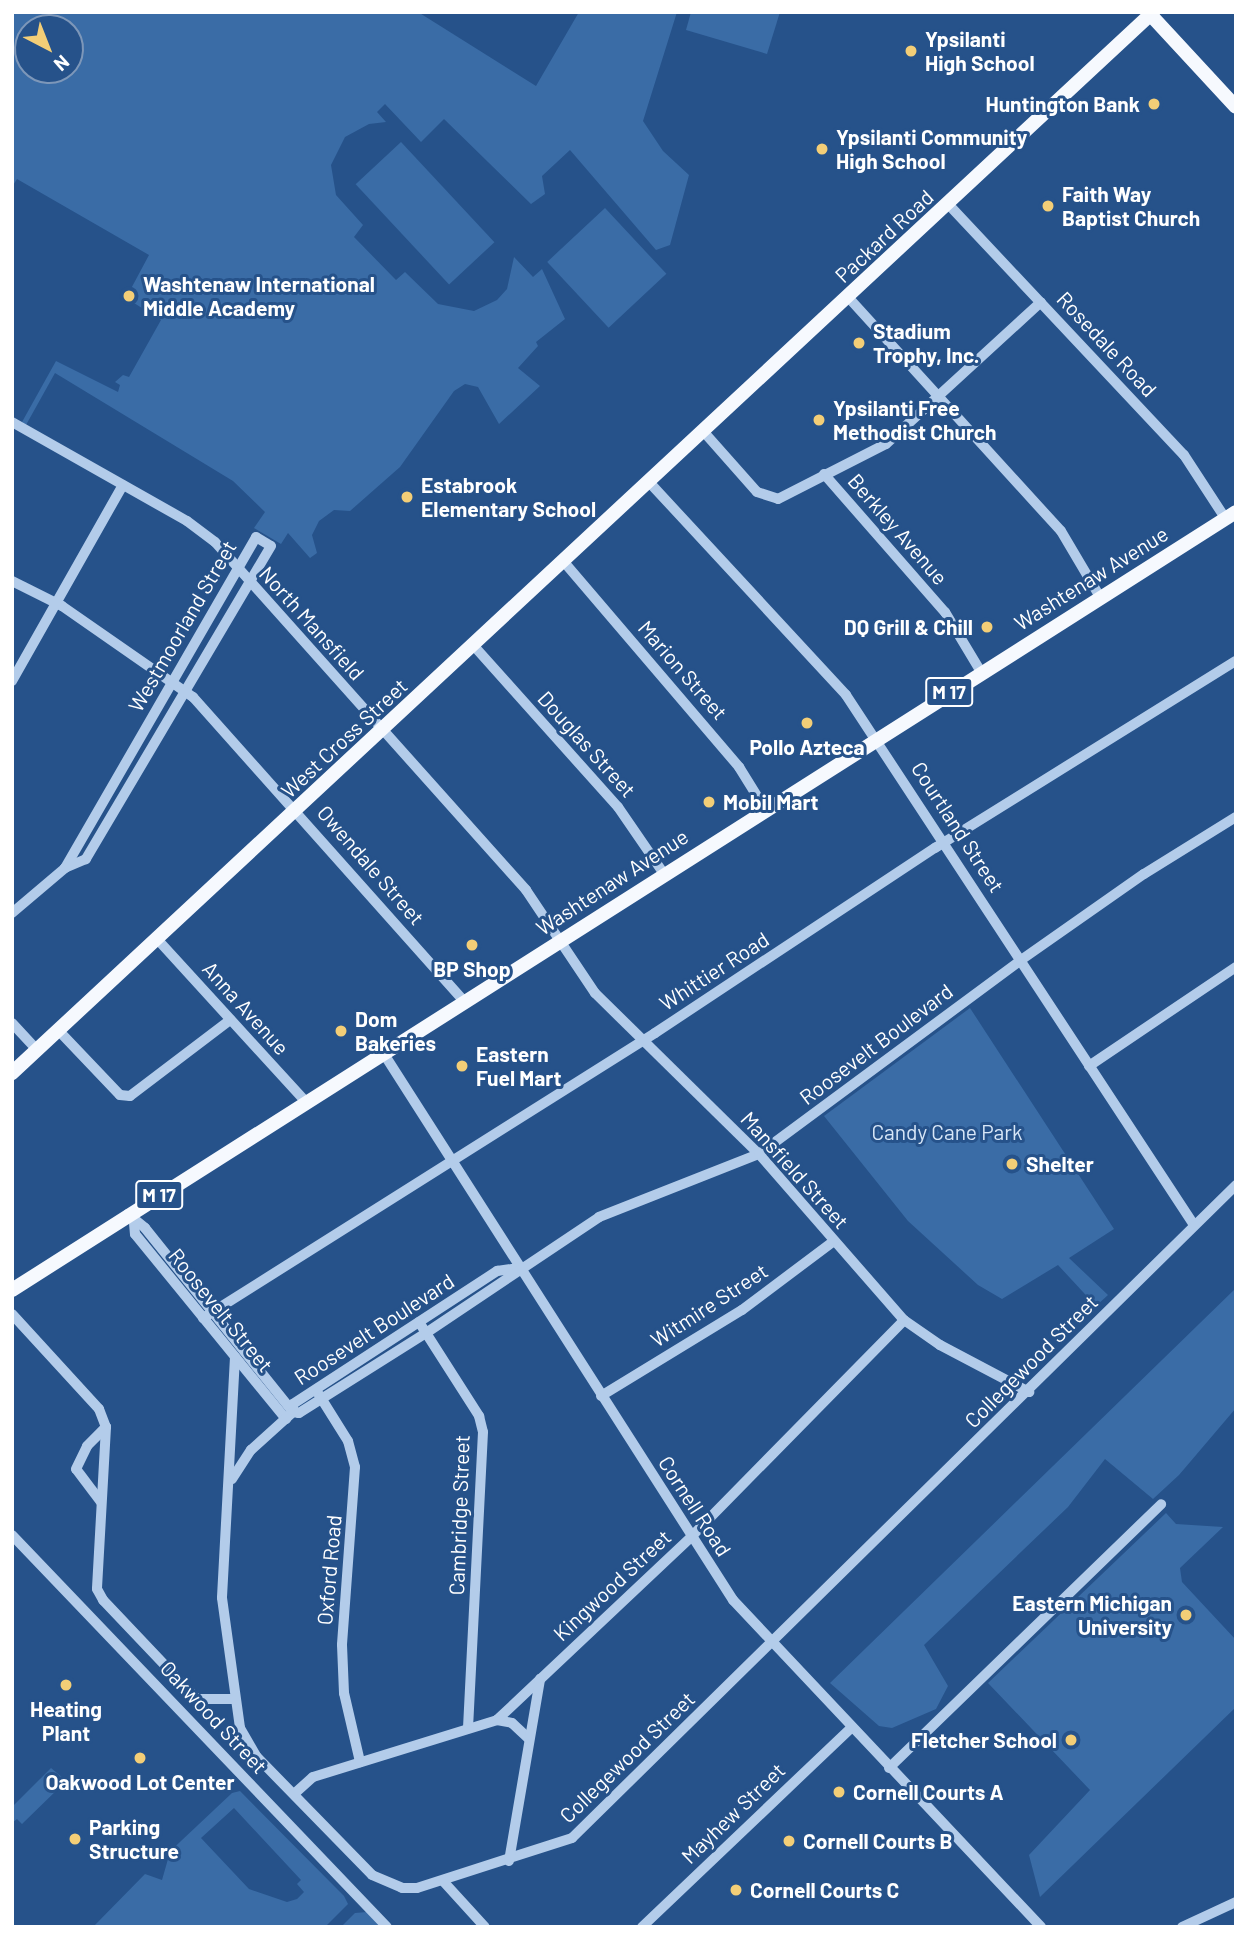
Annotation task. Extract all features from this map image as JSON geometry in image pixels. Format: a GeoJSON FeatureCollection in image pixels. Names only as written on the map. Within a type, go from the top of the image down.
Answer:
{"type":"FeatureCollection","features":[{"type":"Feature","properties":{"kind":"main road"},"geometry":{"type":"LineString","coordinates":[[1150,13],[1236,107]]}},
{"type":"Feature","properties":{"kind":"main road","name":"Packard Road"},"geometry":{"type":"LineString","coordinates":[[703,431],[949,205],[1150,13]]}},
{"type":"Feature","properties":{"kind":"main road","name":"West Cross Street"},"geometry":{"type":"LineString","coordinates":[[12,1073],[703,431]]}},
{"type":"Feature","properties":{"kind":"main road","name":"Washtenaw Avenue"},"geometry":{"type":"LineString","coordinates":[[12,1290],[131,1218],[306,1102],[1230,515]]}},
{"type":"Feature","properties":{"kind":"street","name":"Rosedale Road"},"geometry":{"type":"LineString","coordinates":[[949,205],[1184,455],[1230,515]]}},
{"type":"Feature","properties":{"kind":"street"},"geometry":{"type":"LineString","coordinates":[[848,297],[1061,531],[1100,597]]}},
{"type":"Feature","properties":{"kind":"street"},"geometry":{"type":"LineString","coordinates":[[824,474],[886,444],[1041,302]]}},
{"type":"Feature","properties":{"kind":"street","name":"North Mansfield"},"geometry":{"type":"LineString","coordinates":[[13,424],[202,531],[526,890],[559,942]]}},
{"type":"Feature","properties":{"kind":"street","name":"Berkley Avenue"},"geometry":{"type":"LineString","coordinates":[[703,431],[765,498],[778,499],[824,474],[941,607],[981,672]]}},
{"type":"Feature","properties":{"kind":"street","name":"Courtland Street"},"geometry":{"type":"LineString","coordinates":[[649,482],[810,652],[878,738],[1194,1225]]}},
{"type":"Feature","properties":{"kind":"street"},"geometry":{"type":"LineString","coordinates":[[12,681],[54,602],[123,485]]}},
{"type":"Feature","properties":{"kind":"street","name":"Westmoorland Street"},"geometry":{"type":"LineString","coordinates":[[12,913],[65,868],[86,859],[271,545],[256,537],[65,868]]}},
{"type":"Feature","properties":{"kind":"street","name":"Marion Street"},"geometry":{"type":"LineString","coordinates":[[564,562],[739,767],[765,809]]}},
{"type":"Feature","properties":{"kind":"street","name":"Owendale Street"},"geometry":{"type":"LineString","coordinates":[[12,581],[54,602],[185,691],[297,810],[465,1002]]}},
{"type":"Feature","properties":{"kind":"street","name":"Douglas Street"},"geometry":{"type":"LineString","coordinates":[[474,646],[618,807],[664,874]]}},
{"type":"Feature","properties":{"kind":"street","name":"Whittier Road"},"geometry":{"type":"LineString","coordinates":[[208,1315],[642,1040],[945,842],[1236,662]]}},
{"type":"Feature","properties":{"kind":"street","name":"Roosevelt Boulevard"},"geometry":{"type":"LineString","coordinates":[[319,1394],[426,1333],[609,1212],[759,1154],[1021,960],[1236,817]]}},
{"type":"Feature","properties":{"kind":"street","name":"Anna Avenue"},"geometry":{"type":"LineString","coordinates":[[158,940],[306,1102]]}},
{"type":"Feature","properties":{"kind":"street","name":"Mansfield Street"},"geometry":{"type":"LineString","coordinates":[[559,942],[586,983],[759,1154],[904,1320],[940,1345],[1028,1391]]}},
{"type":"Feature","properties":{"kind":"street"},"geometry":{"type":"LineString","coordinates":[[1089,1066],[1236,967]]}},
{"type":"Feature","properties":{"kind":"street"},"geometry":{"type":"LineString","coordinates":[[59,1031],[120,1095],[130,1096],[230,1020]]}},
{"type":"Feature","properties":{"kind":"street"},"geometry":{"type":"LineString","coordinates":[[12,1023],[38,1051]]}},
{"type":"Feature","properties":{"kind":"street","name":"Cornell Road"},"geometry":{"type":"LineString","coordinates":[[384,1054],[733,1600],[1041,1927]]}},
{"type":"Feature","properties":{"kind":"street","name":"Collegewood Street"},"geometry":{"type":"LineString","coordinates":[[239,1353],[222,1598],[240,1728],[256,1756],[372,1875],[402,1888],[443,1881],[572,1839],[774,1643],[1236,1185]]}},
{"type":"Feature","properties":{"kind":"street","name":"Roosevelt Street"},"geometry":{"type":"LineString","coordinates":[[131,1218],[135,1234],[208,1315],[289,1415]]}},
{"type":"Feature","properties":{"kind":"street","name":"Witmire Street"},"geometry":{"type":"LineString","coordinates":[[601,1396],[742,1311],[834,1241]]}},
{"type":"Feature","properties":{"kind":"street","name":"Roosevelt Boulevard"},"geometry":{"type":"LineString","coordinates":[[231,1482],[251,1450],[289,1415],[419,1322],[497,1271],[521,1268]]}},
{"type":"Feature","properties":{"kind":"street"},"geometry":{"type":"LineString","coordinates":[[12,1314],[99,1409],[106,1427],[101,1502]]}},
{"type":"Feature","properties":{"kind":"street","name":"Kingwood Street"},"geometry":{"type":"LineString","coordinates":[[293,1794],[313,1777],[497,1720],[691,1537],[904,1320]]}},
{"type":"Feature","properties":{"kind":"street","name":"Cambridge Street"},"geometry":{"type":"LineString","coordinates":[[419,1322],[480,1416],[484,1432],[468,1727]]}},
{"type":"Feature","properties":{"kind":"street","name":"Oxford Road"},"geometry":{"type":"LineString","coordinates":[[319,1394],[348,1441],[355,1467],[342,1646],[344,1693],[360,1762]]}},
{"type":"Feature","properties":{"kind":"street"},"geometry":{"type":"LineString","coordinates":[[101,1502],[76,1469],[87,1446],[106,1427]]}},
{"type":"Feature","properties":{"kind":"street","name":"Oakwood Street"},"geometry":{"type":"LineString","coordinates":[[101,1502],[97,1589],[197,1699],[234,1699]]}},
{"type":"Feature","properties":{"kind":"street"},"geometry":{"type":"LineString","coordinates":[[889,1768],[1161,1504]]}},
{"type":"Feature","properties":{"kind":"street","name":"Oakwood Street"},"geometry":{"type":"LineString","coordinates":[[12,1535],[387,1927]]}},
{"type":"Feature","properties":{"kind":"street"},"geometry":{"type":"LineString","coordinates":[[509,1861],[528,1738],[541,1679]]}},
{"type":"Feature","properties":{"kind":"street"},"geometry":{"type":"LineString","coordinates":[[497,1720],[512,1723],[528,1738]]}},
{"type":"Feature","properties":{"kind":"street","name":"Mayhew Street"},"geometry":{"type":"LineString","coordinates":[[642,1927],[852,1727]]}},
{"type":"Feature","properties":{"kind":"street"},"geometry":{"type":"LineString","coordinates":[[443,1881],[485,1927]]}},
{"type":"Feature","properties":{"kind":"street"},"geometry":{"type":"LineString","coordinates":[[1182,1927],[1236,1902]]}},
{"type":"Feature","properties":{"kind":"green space"},"geometry":{"type":"Polygon","coordinates":[[[12,12],[418,12],[536,86],[579,12],[677,12],[643,121],[663,151],[689,175],[670,245],[656,250],[570,150],[542,176],[545,194],[531,204],[444,119],[421,142],[385,104],[377,112],[386,122],[369,124],[345,137],[331,165],[336,195],[363,225],[354,237],[396,280],[405,272],[438,304],[474,311],[497,300],[507,289],[514,257],[533,277],[542,269],[565,319],[536,342],[538,346],[518,368],[540,386],[499,424],[478,387],[465,384],[454,391],[400,467],[350,511],[334,510],[319,521],[312,535],[317,553],[310,558],[288,533],[281,544],[254,528],[265,512],[233,481],[55,373],[26,425],[22,422],[56,361],[118,392],[120,385],[115,382],[123,375],[129,377],[161,320],[126,298],[149,255],[17,179],[12,187],[12,12]]]}},
{"type":"Feature","properties":{"kind":"green space"},"geometry":{"type":"Polygon","coordinates":[[[691,12],[780,12],[767,54],[686,30],[691,12]]]}},
{"type":"Feature","properties":{"kind":"green space"},"geometry":{"type":"Polygon","coordinates":[[[401,142],[494,242],[449,284],[356,184],[401,142]]]}},
{"type":"Feature","properties":{"kind":"green space"},"geometry":{"type":"Polygon","coordinates":[[[605,208],[666,274],[609,328],[547,262],[605,208]]]}},
{"type":"Feature","properties":{"kind":"green space","name":"Candy Cane Park"},"geometry":{"type":"Polygon","coordinates":[[[970,1008],[1114,1229],[1069,1258],[1108,1295],[1096,1306],[1058,1265],[1002,1299],[978,1285],[908,1221],[824,1116],[970,1008]]]}},
{"type":"Feature","properties":{"kind":"green space"},"geometry":{"type":"Polygon","coordinates":[[[1236,1288],[1236,1408],[1179,1475],[1153,1499],[1105,1459],[1068,1507],[924,1645],[948,1686],[936,1709],[892,1728],[879,1726],[830,1683],[1236,1288]]]}},
{"type":"Feature","properties":{"kind":"green space","name":"Fletcher School"},"geometry":{"type":"Polygon","coordinates":[[[1166,1513],[1176,1524],[1223,1527],[1180,1568],[1182,1582],[1236,1640],[1236,1707],[1040,1897],[1029,1855],[1090,1790],[988,1683],[1166,1513]]]}},
{"type":"Feature","properties":{"kind":"green space"},"geometry":{"type":"Polygon","coordinates":[[[51,1768],[63,1778],[57,1783],[60,1787],[22,1824],[17,1819],[12,1823],[12,1807],[51,1768]]]}},
{"type":"Feature","properties":{"kind":"green space"},"geometry":{"type":"Polygon","coordinates":[[[240,1791],[344,1896],[348,1904],[325,1927],[93,1927],[145,1874],[162,1880],[168,1859],[164,1857],[232,1793],[240,1791]],[[234,1808],[201,1838],[249,1889],[287,1902],[297,1899],[304,1892],[297,1884],[301,1880],[234,1808]]]}},
{"type":"Feature","properties":{"kind":"green space"},"geometry":{"type":"Polygon","coordinates":[[[367,1912],[380,1927],[341,1927],[355,1913],[367,1912]]]}},
{"type":"Feature","properties":{"kind":"place","name":"Ypsilanti High School"},"geometry":{"type":"Point","coordinates":[911,51]}},
{"type":"Feature","properties":{"kind":"place","name":"Huntington Bank"},"geometry":{"type":"Point","coordinates":[1154,104]}},
{"type":"Feature","properties":{"kind":"place","name":"Ypsilanti Community High School"},"geometry":{"type":"Point","coordinates":[822,149]}},
{"type":"Feature","properties":{"kind":"place","name":"Faith Way Baptist Church"},"geometry":{"type":"Point","coordinates":[1048,206]}},
{"type":"Feature","properties":{"kind":"place","name":"Washtenaw International Middle Academy"},"geometry":{"type":"Point","coordinates":[129,296]}},
{"type":"Feature","properties":{"kind":"place","name":"Stadium Trophy, Inc."},"geometry":{"type":"Point","coordinates":[859,343]}},
{"type":"Feature","properties":{"kind":"place","name":"Ypsilanti Free Methodist Church"},"geometry":{"type":"Point","coordinates":[819,420]}},
{"type":"Feature","properties":{"kind":"place","name":"Estabrook Elementary School"},"geometry":{"type":"Point","coordinates":[407,497]}},
{"type":"Feature","properties":{"kind":"place","name":"DQ Grill & Chill"},"geometry":{"type":"Point","coordinates":[987,627]}},
{"type":"Feature","properties":{"kind":"place","name":"Pollo Azteca"},"geometry":{"type":"Point","coordinates":[807,723]}},
{"type":"Feature","properties":{"kind":"place","name":"Mobil Mart"},"geometry":{"type":"Point","coordinates":[709,802]}},
{"type":"Feature","properties":{"kind":"place","name":"BP Shop"},"geometry":{"type":"Point","coordinates":[472,945]}},
{"type":"Feature","properties":{"kind":"place","name":"Dom Bakeries"},"geometry":{"type":"Point","coordinates":[341,1031]}},
{"type":"Feature","properties":{"kind":"place","name":"Eastern Fuel Mart"},"geometry":{"type":"Point","coordinates":[462,1066]}},
{"type":"Feature","properties":{"kind":"place","name":"Shelter"},"geometry":{"type":"Point","coordinates":[1012,1164]}},
{"type":"Feature","properties":{"kind":"place","name":"Eastern Michigan University"},"geometry":{"type":"Point","coordinates":[1186,1615]}},
{"type":"Feature","properties":{"kind":"place","name":"Heating Plant"},"geometry":{"type":"Point","coordinates":[66,1685]}},
{"type":"Feature","properties":{"kind":"place","name":"Fletcher School"},"geometry":{"type":"Point","coordinates":[1071,1740]}},
{"type":"Feature","properties":{"kind":"place","name":"Oakwood Lot Center"},"geometry":{"type":"Point","coordinates":[140,1758]}},
{"type":"Feature","properties":{"kind":"place","name":"Cornell Courts A"},"geometry":{"type":"Point","coordinates":[839,1792]}},
{"type":"Feature","properties":{"kind":"place","name":"Parking Structure"},"geometry":{"type":"Point","coordinates":[75,1839]}},
{"type":"Feature","properties":{"kind":"place","name":"Cornell Courts B"},"geometry":{"type":"Point","coordinates":[789,1841]}},
{"type":"Feature","properties":{"kind":"place","name":"Cornell Courts C"},"geometry":{"type":"Point","coordinates":[736,1890]}}]}
